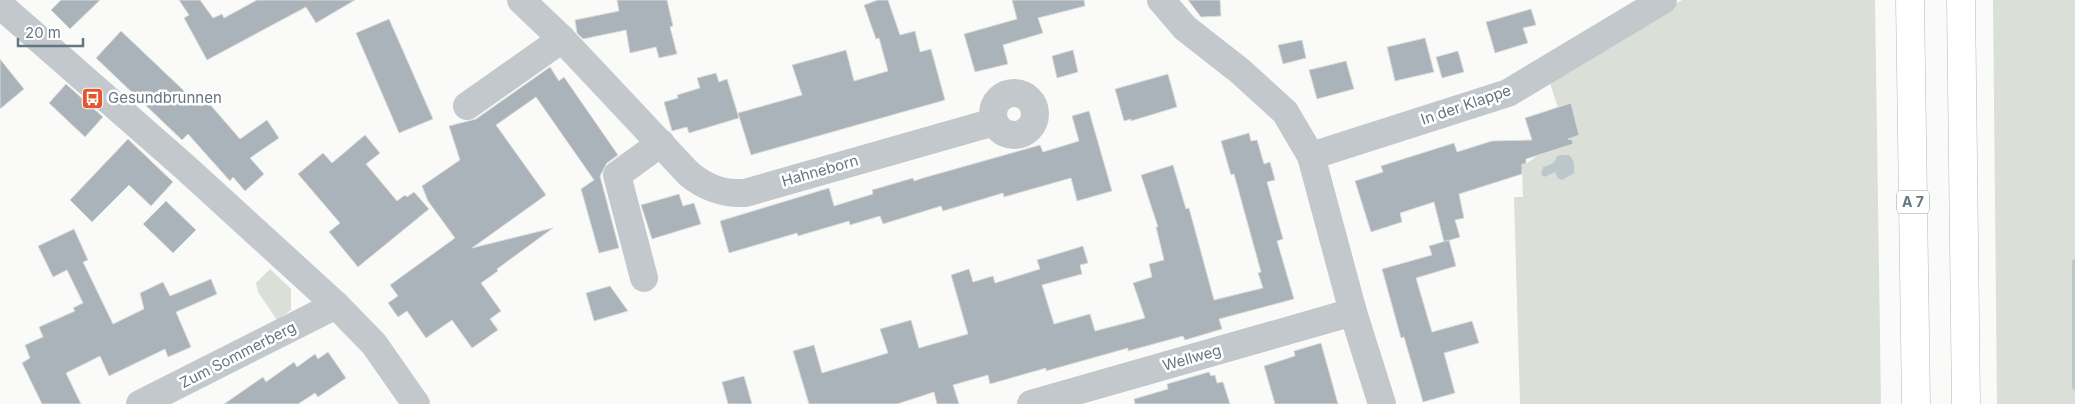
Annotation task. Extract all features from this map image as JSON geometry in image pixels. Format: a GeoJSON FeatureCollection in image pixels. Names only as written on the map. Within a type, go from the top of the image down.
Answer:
{"type":"FeatureCollection","features":[{"type":"Feature","properties":{"kind":"highway","name":"A 7"},"geometry":{"type":"LineString","coordinates":[[1910,0],[1916,404]]}},
{"type":"Feature","properties":{"kind":"highway"},"geometry":{"type":"LineString","coordinates":[[1961,0],[1966,404]]}},
{"type":"Feature","properties":{"kind":"street","name":"Hahneborn"},"geometry":{"type":"LineString","coordinates":[[521,0],[562,39],[698,181],[721,191],[739,193],[994,122]]}},
{"type":"Feature","properties":{"kind":"street"},"geometry":{"type":"LineString","coordinates":[[1161,0],[1185,28],[1240,72],[1284,112],[1311,156],[1353,312],[1382,404]]}},
{"type":"Feature","properties":{"kind":"street","name":"In der Klappe"},"geometry":{"type":"LineString","coordinates":[[1311,156],[1508,93],[1659,1]]}},
{"type":"Feature","properties":{"kind":"street"},"geometry":{"type":"LineString","coordinates":[[0,5],[186,168],[336,305],[374,344],[405,401]]}},
{"type":"Feature","properties":{"kind":"street"},"geometry":{"type":"LineString","coordinates":[[468,106],[562,39]]}},
{"type":"Feature","properties":{"kind":"street"},"geometry":{"type":"LineString","coordinates":[[644,278],[617,175],[661,143]]}},
{"type":"Feature","properties":{"kind":"street","name":"Zum Sommerberg"},"geometry":{"type":"LineString","coordinates":[[140,404],[336,305]]}},
{"type":"Feature","properties":{"kind":"street","name":"Wellweg"},"geometry":{"type":"LineString","coordinates":[[1031,404],[1353,312]]}},
{"type":"Feature","properties":{"kind":"shaded area"},"geometry":{"type":"Polygon","coordinates":[[[1682,0],[1875,0],[1881,404],[1520,404],[1514,197],[1523,197],[1522,164],[1526,164],[1537,156],[1570,145],[1550,83],[1682,0]]]}},
{"type":"Feature","properties":{"kind":"shaded area"},"geometry":{"type":"Polygon","coordinates":[[[1993,0],[2075,0],[2075,404],[1997,404],[1993,0]]]}},
{"type":"Feature","properties":{"kind":"shaded area"},"geometry":{"type":"Polygon","coordinates":[[[1569,155],[1572,159],[1574,173],[1562,180],[1558,178],[1555,172],[1544,177],[1541,174],[1543,167],[1554,162],[1557,156],[1569,155]]]}},
{"type":"Feature","properties":{"kind":"shaded area"},"geometry":{"type":"Polygon","coordinates":[[[270,269],[291,289],[291,310],[277,320],[258,292],[256,283],[270,269]]]}},
{"type":"Feature","properties":{"kind":"building"},"geometry":{"type":"Polygon","coordinates":[[[61,0],[100,0],[70,29],[51,10],[61,0]]]}},
{"type":"Feature","properties":{"kind":"building"},"geometry":{"type":"Polygon","coordinates":[[[179,0],[200,0],[213,18],[222,14],[224,18],[257,0],[355,0],[316,23],[306,7],[207,60],[184,18],[189,15],[179,0]]]}},
{"type":"Feature","properties":{"kind":"building"},"geometry":{"type":"Polygon","coordinates":[[[617,0],[667,0],[673,26],[670,27],[677,54],[659,58],[656,47],[630,53],[626,30],[583,39],[577,33],[575,20],[619,11],[617,0]]]}},
{"type":"Feature","properties":{"kind":"building"},"geometry":{"type":"Polygon","coordinates":[[[878,0],[888,0],[900,35],[915,31],[920,52],[931,49],[945,100],[751,155],[738,113],[802,95],[792,65],[846,50],[854,81],[888,71],[879,38],[876,39],[864,5],[878,0]]]}},
{"type":"Feature","properties":{"kind":"building"},"geometry":{"type":"Polygon","coordinates":[[[1012,0],[1084,0],[1085,6],[1038,18],[1043,33],[1003,45],[1008,64],[975,72],[964,34],[1017,19],[1012,0]]]}},
{"type":"Feature","properties":{"kind":"building"},"geometry":{"type":"Polygon","coordinates":[[[1188,0],[1220,0],[1221,16],[1201,17],[1188,0]]]}},
{"type":"Feature","properties":{"kind":"building"},"geometry":{"type":"Polygon","coordinates":[[[1531,9],[1536,25],[1523,28],[1528,43],[1495,53],[1486,22],[1531,9]]]}},
{"type":"Feature","properties":{"kind":"building"},"geometry":{"type":"Polygon","coordinates":[[[389,19],[433,119],[399,133],[356,33],[389,19]]]}},
{"type":"Feature","properties":{"kind":"building"},"geometry":{"type":"Polygon","coordinates":[[[121,31],[200,106],[207,101],[240,139],[267,120],[279,138],[250,158],[264,174],[245,191],[233,177],[230,181],[188,134],[182,140],[96,58],[121,31]]]}},
{"type":"Feature","properties":{"kind":"building"},"geometry":{"type":"Polygon","coordinates":[[[1425,38],[1434,72],[1395,81],[1387,47],[1425,38]]]}},
{"type":"Feature","properties":{"kind":"building"},"geometry":{"type":"Polygon","coordinates":[[[1302,40],[1306,58],[1283,64],[1278,45],[1302,40]]]}},
{"type":"Feature","properties":{"kind":"building"},"geometry":{"type":"Polygon","coordinates":[[[1073,50],[1078,72],[1057,78],[1052,56],[1073,50]]]}},
{"type":"Feature","properties":{"kind":"building"},"geometry":{"type":"Polygon","coordinates":[[[1458,51],[1464,72],[1442,78],[1436,57],[1458,51]]]}},
{"type":"Feature","properties":{"kind":"building"},"geometry":{"type":"Polygon","coordinates":[[[0,59],[24,89],[0,109],[0,59]]]}},
{"type":"Feature","properties":{"kind":"building"},"geometry":{"type":"Polygon","coordinates":[[[1346,61],[1354,89],[1317,99],[1309,70],[1346,61]]]}},
{"type":"Feature","properties":{"kind":"building"},"geometry":{"type":"Polygon","coordinates":[[[550,67],[559,81],[564,77],[618,155],[607,163],[600,176],[619,248],[599,253],[581,189],[594,180],[536,97],[496,125],[546,195],[472,248],[553,228],[481,283],[501,311],[490,319],[498,330],[472,348],[452,320],[426,338],[407,311],[398,317],[388,303],[398,296],[390,285],[455,238],[428,201],[422,186],[460,160],[449,126],[476,119],[550,67]]]}},
{"type":"Feature","properties":{"kind":"building"},"geometry":{"type":"Polygon","coordinates":[[[716,73],[719,82],[727,79],[739,118],[689,133],[687,127],[672,131],[664,102],[678,98],[677,95],[700,88],[697,78],[716,73]]]}},
{"type":"Feature","properties":{"kind":"building"},"geometry":{"type":"Polygon","coordinates":[[[1168,74],[1177,107],[1131,121],[1131,119],[1124,121],[1115,89],[1168,74]]]}},
{"type":"Feature","properties":{"kind":"building"},"geometry":{"type":"Polygon","coordinates":[[[66,84],[103,117],[85,137],[49,103],[66,84]]]}},
{"type":"Feature","properties":{"kind":"building"},"geometry":{"type":"Polygon","coordinates":[[[1571,103],[1579,135],[1568,139],[1572,140],[1573,144],[1526,159],[1526,164],[1522,164],[1522,174],[1459,194],[1464,218],[1455,220],[1460,237],[1444,242],[1434,202],[1400,213],[1402,222],[1371,232],[1355,181],[1383,172],[1381,166],[1454,143],[1457,152],[1492,141],[1532,140],[1525,118],[1571,103]]]}},
{"type":"Feature","properties":{"kind":"building"},"geometry":{"type":"Polygon","coordinates":[[[1089,111],[1112,191],[1077,201],[1071,178],[1004,197],[1003,193],[943,211],[941,206],[883,224],[880,216],[850,225],[849,221],[798,236],[797,233],[729,253],[720,221],[829,188],[834,206],[873,194],[872,190],[913,178],[914,181],[1040,145],[1043,152],[1079,141],[1072,116],[1089,111]]]}},
{"type":"Feature","properties":{"kind":"building"},"geometry":{"type":"Polygon","coordinates":[[[1249,133],[1251,141],[1257,140],[1264,164],[1270,162],[1275,180],[1267,182],[1283,239],[1277,241],[1294,299],[1219,319],[1222,329],[1185,340],[1183,336],[1128,351],[1128,348],[1046,371],[1046,368],[990,384],[988,375],[953,385],[959,404],[937,404],[934,392],[897,404],[809,404],[793,351],[814,345],[822,373],[888,353],[880,329],[911,320],[919,348],[968,334],[951,275],[969,269],[973,282],[993,276],[995,283],[1040,269],[1037,260],[1083,246],[1088,263],[1080,265],[1082,274],[1042,285],[1054,324],[1090,314],[1095,331],[1145,318],[1133,283],[1152,277],[1149,264],[1164,260],[1156,227],[1158,227],[1141,175],[1173,165],[1186,209],[1189,208],[1214,300],[1263,288],[1258,273],[1261,272],[1234,174],[1231,175],[1221,141],[1249,133]]]}},
{"type":"Feature","properties":{"kind":"building"},"geometry":{"type":"Polygon","coordinates":[[[365,135],[380,153],[366,164],[397,201],[405,195],[407,197],[414,192],[429,209],[358,267],[329,232],[340,223],[298,174],[323,153],[332,163],[365,135]]]}},
{"type":"Feature","properties":{"kind":"building"},"geometry":{"type":"Polygon","coordinates":[[[128,139],[173,182],[151,206],[129,185],[92,222],[70,200],[128,139]]]}},
{"type":"Feature","properties":{"kind":"building"},"geometry":{"type":"Polygon","coordinates":[[[679,194],[683,206],[694,203],[701,224],[652,239],[641,205],[679,194]]]}},
{"type":"Feature","properties":{"kind":"building"},"geometry":{"type":"Polygon","coordinates":[[[166,201],[196,230],[173,253],[143,224],[166,201]]]}},
{"type":"Feature","properties":{"kind":"building"},"geometry":{"type":"Polygon","coordinates":[[[74,229],[88,260],[83,262],[113,324],[144,309],[140,293],[163,282],[170,296],[211,279],[217,294],[176,312],[191,347],[168,357],[165,349],[109,376],[100,356],[66,373],[81,404],[42,404],[22,363],[30,358],[25,345],[43,337],[39,327],[75,311],[73,308],[83,303],[67,270],[53,277],[38,246],[74,229]]]}},
{"type":"Feature","properties":{"kind":"building"},"geometry":{"type":"Polygon","coordinates":[[[1449,240],[1456,266],[1416,278],[1432,332],[1472,321],[1479,343],[1444,353],[1455,393],[1423,402],[1404,337],[1401,338],[1382,269],[1432,255],[1429,246],[1449,240]]]}},
{"type":"Feature","properties":{"kind":"building"},"geometry":{"type":"Polygon","coordinates":[[[610,286],[628,311],[594,321],[586,293],[610,286]]]}},
{"type":"Feature","properties":{"kind":"building"},"geometry":{"type":"Polygon","coordinates":[[[1321,343],[1338,404],[1275,404],[1264,366],[1295,356],[1294,351],[1321,343]]]}},
{"type":"Feature","properties":{"kind":"building"},"geometry":{"type":"Polygon","coordinates":[[[328,352],[346,378],[318,397],[315,393],[298,404],[224,404],[263,377],[266,382],[294,362],[297,367],[315,354],[318,359],[328,352]]]}},
{"type":"Feature","properties":{"kind":"building"},"geometry":{"type":"Polygon","coordinates":[[[1209,372],[1211,376],[1215,375],[1217,383],[1223,382],[1230,404],[1135,404],[1134,399],[1168,389],[1167,384],[1209,372]]]}},
{"type":"Feature","properties":{"kind":"building"},"geometry":{"type":"Polygon","coordinates":[[[744,376],[752,404],[728,404],[722,382],[744,376]]]}},
{"type":"Feature","properties":{"kind":"waterway"},"geometry":{"type":"LineString","coordinates":[[2075,262],[2075,387]]}},
{"type":"Feature","properties":{"kind":"place","name":"Gesundbrunnen"},"geometry":{"type":"Point","coordinates":[92,98]}}]}
